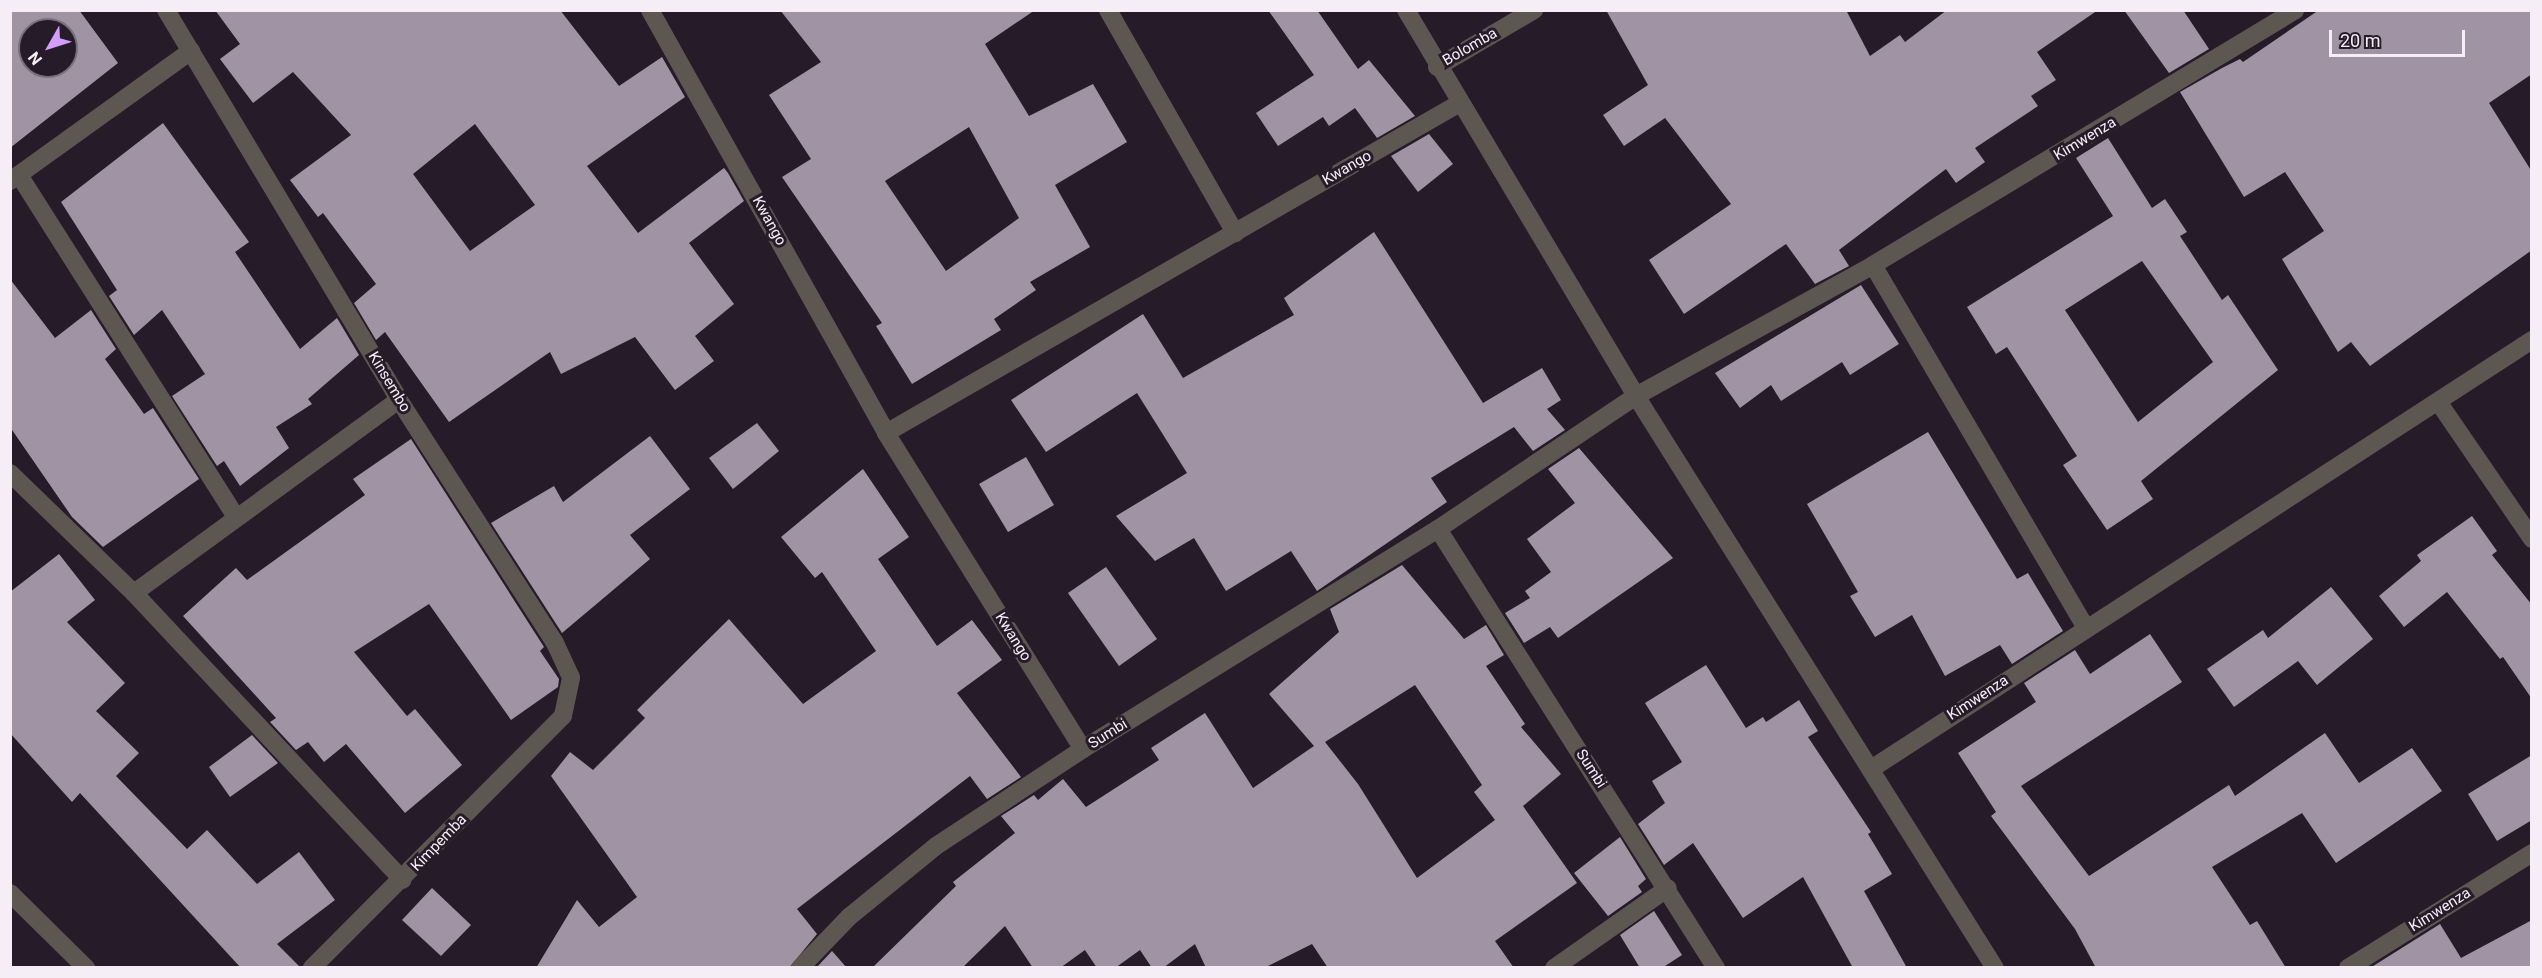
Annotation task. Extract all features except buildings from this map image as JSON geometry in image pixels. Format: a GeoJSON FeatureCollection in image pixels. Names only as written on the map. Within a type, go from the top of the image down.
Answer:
{"type":"FeatureCollection","features":[{"type":"Feature","properties":{"kind":"street","name":"Kinsembo"},"geometry":{"type":"LineString","coordinates":[[166,10],[399,400],[555,643],[571,678],[563,716]]}},
{"type":"Feature","properties":{"kind":"street","name":"Kwango"},"geometry":{"type":"LineString","coordinates":[[650,10],[886,433],[1083,749]]}},
{"type":"Feature","properties":{"kind":"street"},"geometry":{"type":"LineString","coordinates":[[1108,10],[1235,233]]}},
{"type":"Feature","properties":{"kind":"street"},"geometry":{"type":"LineString","coordinates":[[1406,10],[1437,67],[1636,396],[1995,968]]}},
{"type":"Feature","properties":{"kind":"street","name":"Bolomba"},"geometry":{"type":"LineString","coordinates":[[1437,67],[1534,10]]}},
{"type":"Feature","properties":{"kind":"street","name":"Kimwenza"},"geometry":{"type":"LineString","coordinates":[[1636,396],[1873,265],[2295,10]]}},
{"type":"Feature","properties":{"kind":"street"},"geometry":{"type":"LineString","coordinates":[[191,51],[15,178],[236,517]]}},
{"type":"Feature","properties":{"kind":"street","name":"Kwango"},"geometry":{"type":"LineString","coordinates":[[886,433],[1460,103]]}},
{"type":"Feature","properties":{"kind":"street"},"geometry":{"type":"LineString","coordinates":[[1873,265],[2085,627]]}},
{"type":"Feature","properties":{"kind":"street","name":"Kimwenza"},"geometry":{"type":"LineString","coordinates":[[1871,768],[2085,627],[2439,403],[2532,340]]}},
{"type":"Feature","properties":{"kind":"street","name":"Sumbi"},"geometry":{"type":"LineString","coordinates":[[800,968],[849,917],[936,846],[1083,749],[1438,529],[1636,396]]}},
{"type":"Feature","properties":{"kind":"street"},"geometry":{"type":"LineString","coordinates":[[134,593],[399,400]]}},
{"type":"Feature","properties":{"kind":"street"},"geometry":{"type":"LineString","coordinates":[[2439,403],[2532,539]]}},
{"type":"Feature","properties":{"kind":"street"},"geometry":{"type":"LineString","coordinates":[[10,473],[134,593],[403,880]]}},
{"type":"Feature","properties":{"kind":"street","name":"Sumbi"},"geometry":{"type":"LineString","coordinates":[[1438,529],[1668,888],[1716,968]]}},
{"type":"Feature","properties":{"kind":"street","name":"Kimpemba"},"geometry":{"type":"LineString","coordinates":[[312,968],[403,880],[563,716]]}},
{"type":"Feature","properties":{"kind":"street","name":"Kimwenza"},"geometry":{"type":"LineString","coordinates":[[2348,968],[2532,853]]}},
{"type":"Feature","properties":{"kind":"street"},"geometry":{"type":"LineString","coordinates":[[1554,968],[1668,888]]}},
{"type":"Feature","properties":{"kind":"street"},"geometry":{"type":"LineString","coordinates":[[10,893],[87,968]]}}]}
